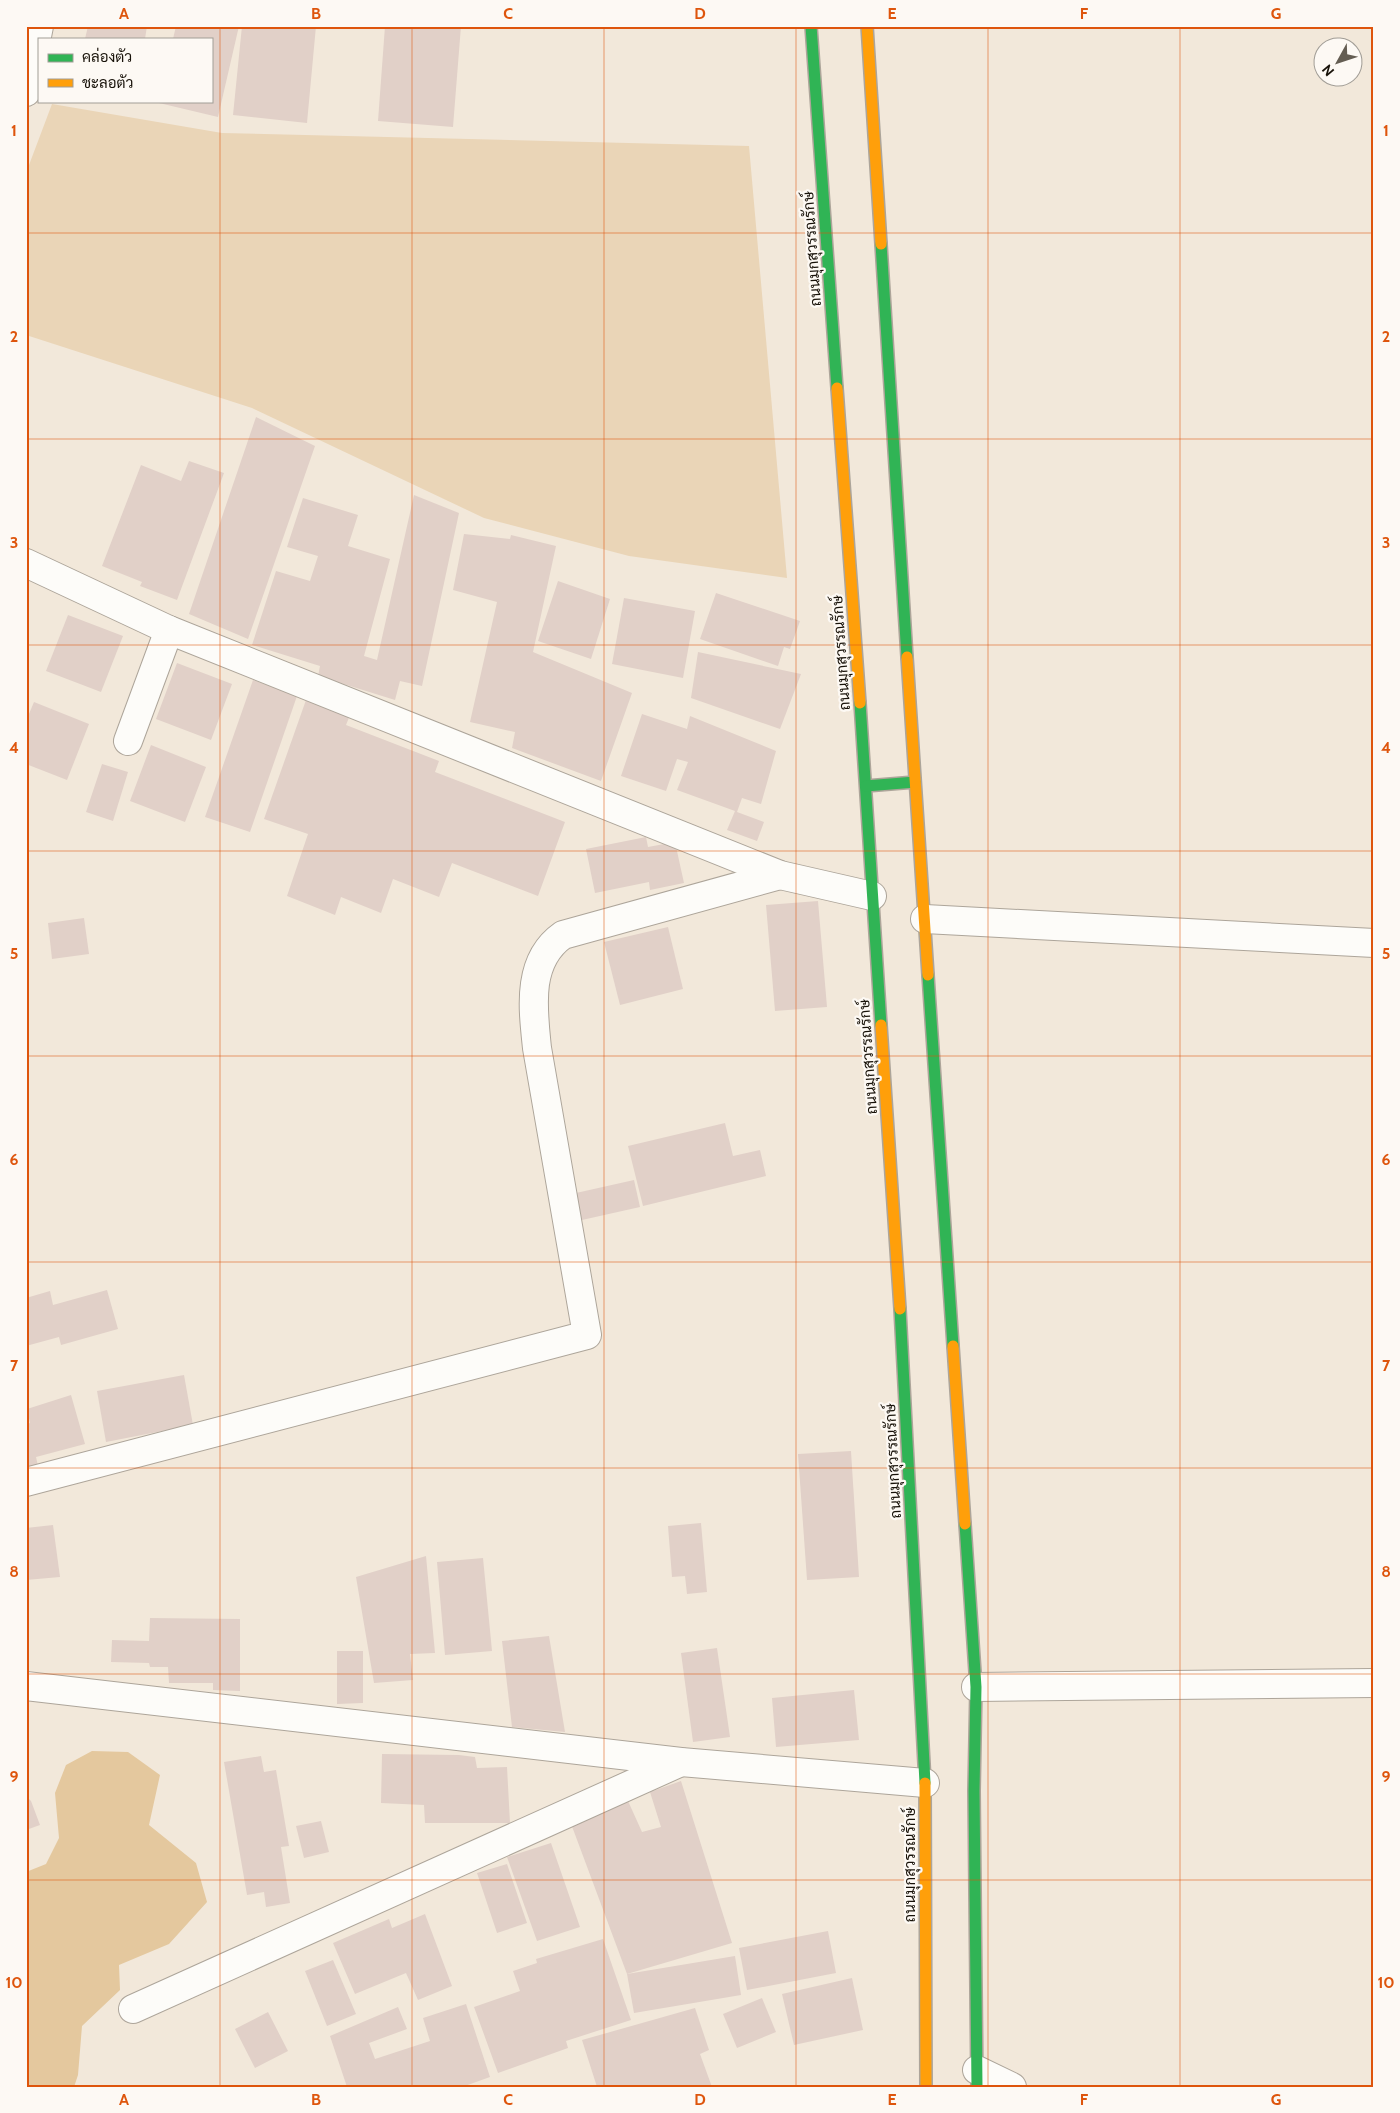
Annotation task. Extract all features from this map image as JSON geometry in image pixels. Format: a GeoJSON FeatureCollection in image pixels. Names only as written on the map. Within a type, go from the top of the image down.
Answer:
{"type":"FeatureCollection","features":[{"type":"Feature","properties":{"kind":"main road","name":"ถนนมุกสุวรรณรักษ์"},"geometry":{"type":"LineString","coordinates":[[811,26],[866,786],[901,1327],[924,1783],[926,2087]]}},
{"type":"Feature","properties":{"kind":"main road"},"geometry":{"type":"LineString","coordinates":[[867,26],[915,782],[976,1687],[974,1791],[977,2079]]}},
{"type":"Feature","properties":{"kind":"main road"},"geometry":{"type":"LineString","coordinates":[[866,786],[915,782]]}},
{"type":"Feature","properties":{"kind":"street"},"geometry":{"type":"LineString","coordinates":[[26,92],[39,26]]}},
{"type":"Feature","properties":{"kind":"street"},"geometry":{"type":"LineString","coordinates":[[26,563],[169,630],[780,875],[872,896]]}},
{"type":"Feature","properties":{"kind":"street"},"geometry":{"type":"LineString","coordinates":[[128,741],[169,630]]}},
{"type":"Feature","properties":{"kind":"street"},"geometry":{"type":"LineString","coordinates":[[26,1482],[587,1335],[537,1048],[532,1001],[536,976],[543,956],[552,943],[562,935],[780,875]]}},
{"type":"Feature","properties":{"kind":"street"},"geometry":{"type":"LineString","coordinates":[[925,919],[1374,942]]}},
{"type":"Feature","properties":{"kind":"street"},"geometry":{"type":"LineString","coordinates":[[976,1687],[1374,1682]]}},
{"type":"Feature","properties":{"kind":"street"},"geometry":{"type":"LineString","coordinates":[[26,1686],[681,1762],[924,1783]]}},
{"type":"Feature","properties":{"kind":"street"},"geometry":{"type":"LineString","coordinates":[[133,2009],[681,1762]]}},
{"type":"Feature","properties":{"kind":"street"},"geometry":{"type":"LineString","coordinates":[[977,2079],[1012,2087]]}},
{"type":"Feature","properties":{"kind":"shaded area"},"geometry":{"type":"Polygon","coordinates":[[[52,104],[222,133],[749,146],[787,578],[629,556],[484,518],[252,408],[26,335],[26,173],[52,104]]]}},
{"type":"Feature","properties":{"kind":"shaded area"},"geometry":{"type":"Polygon","coordinates":[[[92,1751],[128,1752],[160,1775],[149,1825],[196,1863],[207,1902],[169,1944],[119,1965],[120,1990],[82,2026],[78,2075],[74,2087],[26,2087],[26,1872],[46,1864],[59,1838],[55,1793],[66,1765],[92,1751]]]}},
{"type":"Feature","properties":{"kind":"building"},"geometry":{"type":"Polygon","coordinates":[[[88,26],[147,26],[145,38],[85,38],[88,26]]]}},
{"type":"Feature","properties":{"kind":"building"},"geometry":{"type":"Polygon","coordinates":[[[176,26],[239,26],[218,117],[159,103],[212,102],[212,38],[173,38],[176,26]]]}},
{"type":"Feature","properties":{"kind":"building"},"geometry":{"type":"Polygon","coordinates":[[[242,26],[316,26],[307,123],[233,115],[242,26]]]}},
{"type":"Feature","properties":{"kind":"building"},"geometry":{"type":"Polygon","coordinates":[[[385,26],[461,26],[453,127],[378,121],[385,26]]]}},
{"type":"Feature","properties":{"kind":"building"},"geometry":{"type":"Polygon","coordinates":[[[256,417],[315,446],[248,639],[189,614],[256,417]]]}},
{"type":"Feature","properties":{"kind":"building"},"geometry":{"type":"Polygon","coordinates":[[[189,461],[224,473],[177,600],[140,586],[142,582],[102,566],[141,465],[181,481],[189,461]]]}},
{"type":"Feature","properties":{"kind":"building"},"geometry":{"type":"Polygon","coordinates":[[[414,495],[459,513],[422,686],[400,681],[395,700],[318,676],[320,666],[252,645],[276,571],[310,581],[318,556],[287,547],[303,498],[358,515],[348,546],[390,559],[364,656],[377,660],[414,495]]]}},
{"type":"Feature","properties":{"kind":"building"},"geometry":{"type":"Polygon","coordinates":[[[464,534],[510,539],[511,535],[556,546],[533,652],[632,693],[601,781],[512,748],[515,732],[470,722],[497,602],[453,590],[464,534]]]}},
{"type":"Feature","properties":{"kind":"building"},"geometry":{"type":"Polygon","coordinates":[[[558,581],[610,599],[591,659],[538,641],[558,581]]]}},
{"type":"Feature","properties":{"kind":"building"},"geometry":{"type":"Polygon","coordinates":[[[716,593],[800,621],[790,649],[784,647],[778,666],[700,639],[716,593]]]}},
{"type":"Feature","properties":{"kind":"building"},"geometry":{"type":"Polygon","coordinates":[[[624,598],[695,611],[683,678],[612,664],[624,598]]]}},
{"type":"Feature","properties":{"kind":"building"},"geometry":{"type":"Polygon","coordinates":[[[68,615],[123,636],[101,692],[46,671],[68,615]]]}},
{"type":"Feature","properties":{"kind":"building"},"geometry":{"type":"Polygon","coordinates":[[[698,652],[801,674],[780,729],[691,698],[698,652]]]}},
{"type":"Feature","properties":{"kind":"building"},"geometry":{"type":"Polygon","coordinates":[[[177,663],[232,684],[211,740],[156,719],[177,663]]]}},
{"type":"Feature","properties":{"kind":"building"},"geometry":{"type":"Polygon","coordinates":[[[253,680],[297,696],[250,832],[205,817],[253,680]]]}},
{"type":"Feature","properties":{"kind":"building"},"geometry":{"type":"Polygon","coordinates":[[[306,700],[350,715],[346,725],[439,761],[435,772],[565,822],[538,896],[452,863],[439,897],[393,879],[381,913],[341,897],[335,915],[287,896],[308,834],[264,819],[306,700]]]}},
{"type":"Feature","properties":{"kind":"building"},"geometry":{"type":"Polygon","coordinates":[[[34,702],[89,724],[67,780],[26,764],[26,721],[34,702]]]}},
{"type":"Feature","properties":{"kind":"building"},"geometry":{"type":"Polygon","coordinates":[[[642,714],[687,729],[690,716],[776,751],[761,804],[742,798],[737,812],[764,822],[757,841],[727,830],[735,811],[677,790],[688,762],[677,759],[666,791],[621,776],[642,714]]]}},
{"type":"Feature","properties":{"kind":"building"},"geometry":{"type":"Polygon","coordinates":[[[151,745],[206,767],[185,822],[130,801],[151,745]]]}},
{"type":"Feature","properties":{"kind":"building"},"geometry":{"type":"Polygon","coordinates":[[[102,764],[128,772],[113,821],[86,812],[102,764]]]}},
{"type":"Feature","properties":{"kind":"building"},"geometry":{"type":"Polygon","coordinates":[[[646,837],[648,847],[675,842],[684,883],[650,890],[649,882],[595,893],[586,849],[646,837]]]}},
{"type":"Feature","properties":{"kind":"building"},"geometry":{"type":"Polygon","coordinates":[[[818,901],[827,1007],[775,1011],[766,905],[818,901]]]}},
{"type":"Feature","properties":{"kind":"building"},"geometry":{"type":"Polygon","coordinates":[[[84,918],[89,954],[52,959],[48,923],[84,918]]]}},
{"type":"Feature","properties":{"kind":"building"},"geometry":{"type":"Polygon","coordinates":[[[668,927],[683,989],[620,1005],[604,942],[668,927]]]}},
{"type":"Feature","properties":{"kind":"building"},"geometry":{"type":"Polygon","coordinates":[[[725,1123],[733,1156],[760,1150],[766,1176],[643,1206],[628,1146],[725,1123]]]}},
{"type":"Feature","properties":{"kind":"building"},"geometry":{"type":"Polygon","coordinates":[[[634,1180],[640,1207],[582,1220],[576,1193],[634,1180]]]}},
{"type":"Feature","properties":{"kind":"building"},"geometry":{"type":"Polygon","coordinates":[[[107,1290],[118,1329],[61,1345],[59,1337],[26,1346],[26,1298],[50,1291],[53,1305],[107,1290]]]}},
{"type":"Feature","properties":{"kind":"building"},"geometry":{"type":"Polygon","coordinates":[[[184,1375],[193,1425],[106,1442],[97,1391],[184,1375]]]}},
{"type":"Feature","properties":{"kind":"building"},"geometry":{"type":"Polygon","coordinates":[[[71,1395],[85,1444],[36,1457],[38,1466],[26,1468],[26,1424],[30,1423],[27,1409],[71,1395]]]}},
{"type":"Feature","properties":{"kind":"building"},"geometry":{"type":"Polygon","coordinates":[[[851,1451],[859,1577],[807,1580],[798,1454],[851,1451]]]}},
{"type":"Feature","properties":{"kind":"building"},"geometry":{"type":"Polygon","coordinates":[[[701,1523],[707,1592],[687,1594],[685,1576],[672,1577],[668,1526],[701,1523]]]}},
{"type":"Feature","properties":{"kind":"building"},"geometry":{"type":"Polygon","coordinates":[[[53,1525],[60,1577],[26,1580],[26,1528],[53,1525]]]}},
{"type":"Feature","properties":{"kind":"building"},"geometry":{"type":"Polygon","coordinates":[[[426,1556],[435,1653],[410,1654],[413,1680],[374,1683],[356,1577],[426,1556]]]}},
{"type":"Feature","properties":{"kind":"building"},"geometry":{"type":"Polygon","coordinates":[[[483,1558],[492,1651],[445,1655],[437,1562],[483,1558]]]}},
{"type":"Feature","properties":{"kind":"building"},"geometry":{"type":"Polygon","coordinates":[[[150,1618],[240,1619],[240,1691],[213,1690],[213,1683],[169,1683],[168,1667],[150,1667],[149,1663],[111,1662],[112,1640],[149,1641],[150,1618]]]}},
{"type":"Feature","properties":{"kind":"building"},"geometry":{"type":"Polygon","coordinates":[[[549,1636],[565,1732],[512,1727],[502,1641],[549,1636]]]}},
{"type":"Feature","properties":{"kind":"building"},"geometry":{"type":"Polygon","coordinates":[[[717,1648],[730,1737],[693,1742],[681,1653],[717,1648]]]}},
{"type":"Feature","properties":{"kind":"building"},"geometry":{"type":"Polygon","coordinates":[[[337,1651],[363,1651],[363,1703],[337,1704],[337,1651]]]}},
{"type":"Feature","properties":{"kind":"building"},"geometry":{"type":"Polygon","coordinates":[[[854,1690],[859,1740],[776,1747],[772,1698],[854,1690]]]}},
{"type":"Feature","properties":{"kind":"building"},"geometry":{"type":"Polygon","coordinates":[[[382,1754],[459,1755],[475,1757],[477,1768],[507,1767],[510,1823],[425,1823],[424,1805],[381,1803],[382,1754]]]}},
{"type":"Feature","properties":{"kind":"building"},"geometry":{"type":"Polygon","coordinates":[[[261,1756],[264,1772],[276,1770],[289,1846],[281,1847],[290,1903],[266,1907],[264,1892],[247,1895],[224,1762],[261,1756]]]}},
{"type":"Feature","properties":{"kind":"building"},"geometry":{"type":"Polygon","coordinates":[[[681,1781],[732,1943],[627,1974],[570,1821],[628,1801],[642,1832],[661,1827],[650,1792],[681,1781]]]}},
{"type":"Feature","properties":{"kind":"building"},"geometry":{"type":"Polygon","coordinates":[[[26,1796],[31,1801],[40,1825],[26,1830],[26,1796]]]}},
{"type":"Feature","properties":{"kind":"building"},"geometry":{"type":"Polygon","coordinates":[[[321,1821],[329,1852],[304,1858],[296,1826],[321,1821]]]}},
{"type":"Feature","properties":{"kind":"building"},"geometry":{"type":"Polygon","coordinates":[[[551,1843],[580,1927],[537,1941],[507,1857],[551,1843]]]}},
{"type":"Feature","properties":{"kind":"building"},"geometry":{"type":"Polygon","coordinates":[[[507,1864],[527,1923],[497,1933],[477,1873],[507,1864]]]}},
{"type":"Feature","properties":{"kind":"building"},"geometry":{"type":"Polygon","coordinates":[[[425,1914],[452,1986],[418,2000],[406,1973],[355,1994],[333,1943],[389,1919],[392,1928],[425,1914]]]}},
{"type":"Feature","properties":{"kind":"building"},"geometry":{"type":"Polygon","coordinates":[[[828,1931],[836,1973],[747,1990],[739,1948],[828,1931]]]}},
{"type":"Feature","properties":{"kind":"building"},"geometry":{"type":"Polygon","coordinates":[[[603,1939],[631,2020],[566,2041],[568,2048],[498,2073],[474,2007],[520,1991],[513,1971],[537,1963],[536,1959],[603,1939]]]}},
{"type":"Feature","properties":{"kind":"building"},"geometry":{"type":"Polygon","coordinates":[[[735,1956],[741,1995],[634,2013],[627,1974],[735,1956]]]}},
{"type":"Feature","properties":{"kind":"building"},"geometry":{"type":"Polygon","coordinates":[[[333,1960],[356,2014],[327,2026],[305,1971],[333,1960]]]}},
{"type":"Feature","properties":{"kind":"building"},"geometry":{"type":"Polygon","coordinates":[[[852,1978],[863,2030],[794,2045],[782,1994],[852,1978]]]}},
{"type":"Feature","properties":{"kind":"building"},"geometry":{"type":"Polygon","coordinates":[[[762,1998],[776,2032],[737,2048],[723,2014],[762,1998]]]}},
{"type":"Feature","properties":{"kind":"building"},"geometry":{"type":"Polygon","coordinates":[[[466,2004],[490,2077],[462,2087],[347,2087],[330,2036],[398,2007],[407,2029],[369,2043],[375,2059],[430,2041],[423,2018],[466,2004]]]}},
{"type":"Feature","properties":{"kind":"building"},"geometry":{"type":"Polygon","coordinates":[[[695,2008],[709,2050],[700,2054],[712,2087],[597,2087],[582,2040],[695,2008]]]}},
{"type":"Feature","properties":{"kind":"building"},"geometry":{"type":"Polygon","coordinates":[[[268,2012],[288,2051],[255,2068],[235,2029],[268,2012]]]}},
{"type":"Feature","properties":{"kind":"traffic: fast"},"geometry":{"type":"LineString","coordinates":[[811,26],[837,388]]}},
{"type":"Feature","properties":{"kind":"traffic: fast"},"geometry":{"type":"LineString","coordinates":[[881,244],[907,657]]}},
{"type":"Feature","properties":{"kind":"traffic: fast"},"geometry":{"type":"LineString","coordinates":[[860,703],[881,1025]]}},
{"type":"Feature","properties":{"kind":"traffic: fast"},"geometry":{"type":"LineString","coordinates":[[866,786],[915,782]]}},
{"type":"Feature","properties":{"kind":"traffic: fast"},"geometry":{"type":"LineString","coordinates":[[928,975],[953,1346]]}},
{"type":"Feature","properties":{"kind":"traffic: fast"},"geometry":{"type":"LineString","coordinates":[[900,1309],[925,1783]]}},
{"type":"Feature","properties":{"kind":"traffic: fast"},"geometry":{"type":"LineString","coordinates":[[965,1524],[976,1687],[974,1791],[977,2087]]}},
{"type":"Feature","properties":{"kind":"traffic: slow"},"geometry":{"type":"LineString","coordinates":[[867,26],[881,244]]}},
{"type":"Feature","properties":{"kind":"traffic: slow"},"geometry":{"type":"LineString","coordinates":[[837,388],[860,703]]}},
{"type":"Feature","properties":{"kind":"traffic: slow"},"geometry":{"type":"LineString","coordinates":[[907,657],[928,975]]}},
{"type":"Feature","properties":{"kind":"traffic: slow"},"geometry":{"type":"LineString","coordinates":[[881,1025],[900,1309]]}},
{"type":"Feature","properties":{"kind":"traffic: slow"},"geometry":{"type":"LineString","coordinates":[[953,1346],[965,1524]]}},
{"type":"Feature","properties":{"kind":"traffic: slow"},"geometry":{"type":"LineString","coordinates":[[925,1783],[926,2087]]}}]}
